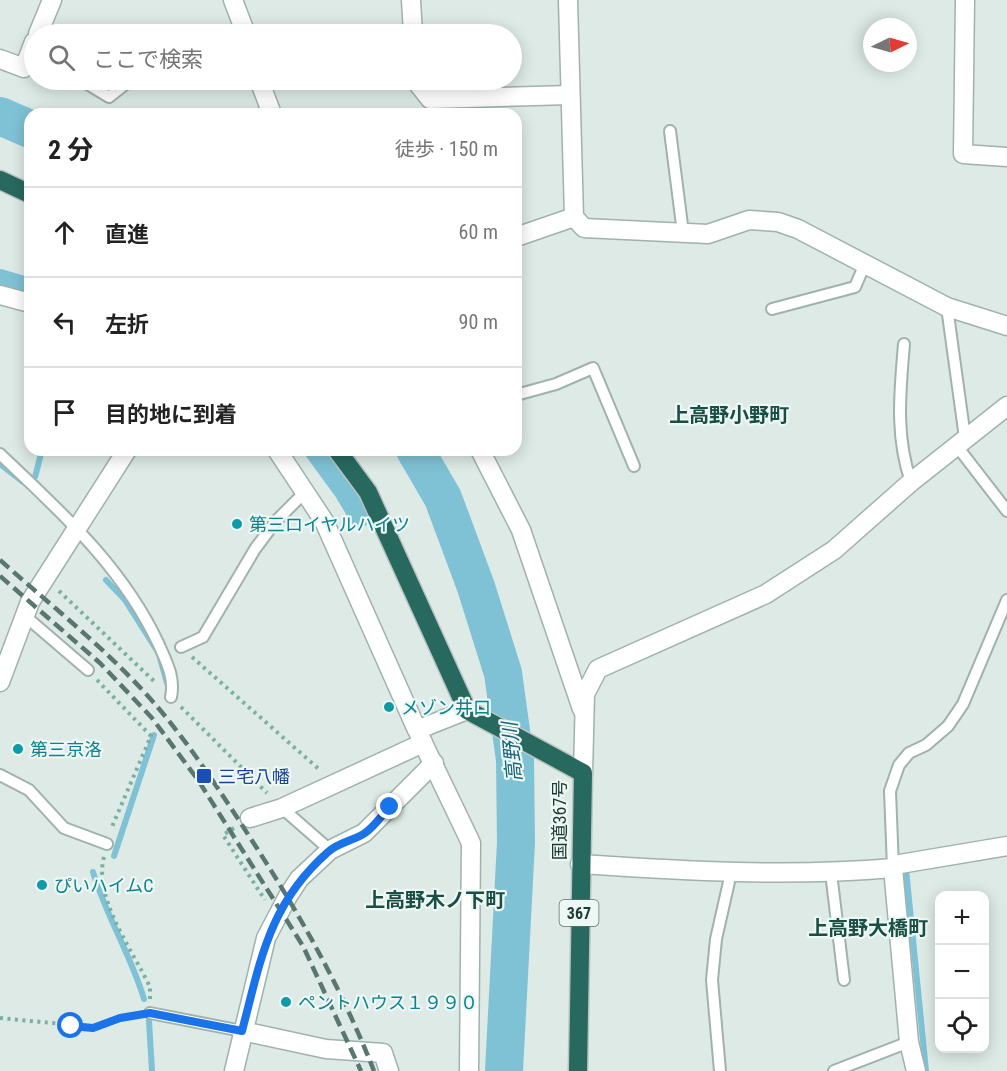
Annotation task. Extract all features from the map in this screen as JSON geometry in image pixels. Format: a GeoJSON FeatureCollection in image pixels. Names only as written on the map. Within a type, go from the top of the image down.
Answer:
{"type":"FeatureCollection","features":[{"type":"Feature","properties":{"kind":"highway"},"geometry":{"type":"LineString","coordinates":[[0,180],[24,191]]}},
{"type":"Feature","properties":{"kind":"highway"},"geometry":{"type":"LineString","coordinates":[[341,456],[368,492],[470,712]]}},
{"type":"Feature","properties":{"kind":"highway","name":"国道367号"},"geometry":{"type":"LineString","coordinates":[[470,712],[575,769],[580,864],[578,1071]]}},
{"type":"Feature","properties":{"kind":"street"},"geometry":{"type":"LineString","coordinates":[[42,24],[52,0]]}},
{"type":"Feature","properties":{"kind":"street"},"geometry":{"type":"LineString","coordinates":[[233,0],[242,24]]}},
{"type":"Feature","properties":{"kind":"street"},"geometry":{"type":"LineString","coordinates":[[411,0],[412,24]]}},
{"type":"Feature","properties":{"kind":"street"},"geometry":{"type":"LineString","coordinates":[[568,0],[574,217],[584,228],[708,234],[748,220],[778,222],[798,229],[864,266],[947,307],[1007,326]]}},
{"type":"Feature","properties":{"kind":"street"},"geometry":{"type":"LineString","coordinates":[[965,0],[963,154],[1007,157]]}},
{"type":"Feature","properties":{"kind":"street"},"geometry":{"type":"LineString","coordinates":[[0,59],[24,68]]}},
{"type":"Feature","properties":{"kind":"street"},"geometry":{"type":"LineString","coordinates":[[263,90],[270,108]]}},
{"type":"Feature","properties":{"kind":"street"},"geometry":{"type":"LineString","coordinates":[[423,90],[430,99],[570,95]]}},
{"type":"Feature","properties":{"kind":"street"},"geometry":{"type":"LineString","coordinates":[[522,235],[574,217]]}},
{"type":"Feature","properties":{"kind":"street"},"geometry":{"type":"LineString","coordinates":[[0,294],[24,301]]}},
{"type":"Feature","properties":{"kind":"street"},"geometry":{"type":"LineString","coordinates":[[575,769],[585,717],[585,694],[598,669],[766,594],[834,550],[911,482],[1007,406]]}},
{"type":"Feature","properties":{"kind":"street"},"geometry":{"type":"LineString","coordinates":[[1,677],[25,616],[44,577],[79,528],[123,456]]}},
{"type":"Feature","properties":{"kind":"street"},"geometry":{"type":"LineString","coordinates":[[281,456],[324,521],[420,736],[471,843],[468,1071]]}},
{"type":"Feature","properties":{"kind":"street"},"geometry":{"type":"LineString","coordinates":[[483,456],[521,530],[585,717]]}},
{"type":"Feature","properties":{"kind":"street"},"geometry":{"type":"LineString","coordinates":[[250,818],[282,808],[470,712]]}},
{"type":"Feature","properties":{"kind":"street"},"geometry":{"type":"LineString","coordinates":[[234,1071],[266,938],[299,879],[330,850],[364,833],[434,763]]}},
{"type":"Feature","properties":{"kind":"street"},"geometry":{"type":"LineString","coordinates":[[580,864],[731,873],[831,873],[893,868],[900,864],[1007,846]]}},
{"type":"Feature","properties":{"kind":"street"},"geometry":{"type":"LineString","coordinates":[[893,868],[909,1042],[916,1071]]}},
{"type":"Feature","properties":{"kind":"street"},"geometry":{"type":"LineString","coordinates":[[242,1031],[326,1049],[383,1053],[389,1071]]}},
{"type":"Feature","properties":{"kind":"lane"},"geometry":{"type":"LineString","coordinates":[[97,90],[109,97],[117,90]]}},
{"type":"Feature","properties":{"kind":"lane"},"geometry":{"type":"LineString","coordinates":[[670,131],[683,233]]}},
{"type":"Feature","properties":{"kind":"lane"},"geometry":{"type":"LineString","coordinates":[[772,309],[855,287],[864,266]]}},
{"type":"Feature","properties":{"kind":"lane"},"geometry":{"type":"LineString","coordinates":[[947,307],[961,442],[1007,511]]}},
{"type":"Feature","properties":{"kind":"lane"},"geometry":{"type":"LineString","coordinates":[[904,344],[898,415],[903,460],[911,482]]}},
{"type":"Feature","properties":{"kind":"lane"},"geometry":{"type":"LineString","coordinates":[[522,393],[556,384],[593,368],[634,465]]}},
{"type":"Feature","properties":{"kind":"lane"},"geometry":{"type":"LineString","coordinates":[[0,454],[79,528],[117,573],[147,619],[170,671],[173,686],[171,698]]}},
{"type":"Feature","properties":{"kind":"lane"},"geometry":{"type":"LineString","coordinates":[[181,647],[202,637],[255,549],[276,521],[305,492]]}},
{"type":"Feature","properties":{"kind":"lane"},"geometry":{"type":"LineString","coordinates":[[893,868],[890,791],[899,765],[909,753],[926,745],[948,726],[963,704],[1007,600]]}},
{"type":"Feature","properties":{"kind":"lane"},"geometry":{"type":"LineString","coordinates":[[25,616],[88,670]]}},
{"type":"Feature","properties":{"kind":"lane"},"geometry":{"type":"LineString","coordinates":[[0,775],[29,790],[64,828],[106,844]]}},
{"type":"Feature","properties":{"kind":"lane"},"geometry":{"type":"LineString","coordinates":[[282,808],[330,850]]}},
{"type":"Feature","properties":{"kind":"lane"},"geometry":{"type":"LineString","coordinates":[[720,1071],[712,980],[716,939],[731,873]]}},
{"type":"Feature","properties":{"kind":"lane"},"geometry":{"type":"LineString","coordinates":[[831,873],[844,980]]}},
{"type":"Feature","properties":{"kind":"lane"},"geometry":{"type":"LineString","coordinates":[[150,1013],[242,1031]]}},
{"type":"Feature","properties":{"kind":"lane"},"geometry":{"type":"LineString","coordinates":[[834,1071],[909,1042]]}},
{"type":"Feature","properties":{"kind":"path"},"geometry":{"type":"LineString","coordinates":[[44,577],[282,808]]}},
{"type":"Feature","properties":{"kind":"path"},"geometry":{"type":"LineString","coordinates":[[181,647],[334,782]]}},
{"type":"Feature","properties":{"kind":"path"},"geometry":{"type":"LineString","coordinates":[[0,1018],[93,1028],[120,1018],[150,1013],[150,987],[100,883],[106,844],[116,813],[151,736],[88,670]]}},
{"type":"Feature","properties":{"kind":"path"},"geometry":{"type":"LineString","coordinates":[[250,818],[223,835],[276,917]]}},
{"type":"Feature","properties":{"kind":"waterway","name":"高野川"},"geometry":{"type":"LineString","coordinates":[[0,116],[24,126]]}},
{"type":"Feature","properties":{"kind":"waterway"},"geometry":{"type":"LineString","coordinates":[[0,280],[24,287]]}},
{"type":"Feature","properties":{"kind":"waterway"},"geometry":{"type":"LineString","coordinates":[[35,477],[40,456]]}},
{"type":"Feature","properties":{"kind":"waterway"},"geometry":{"type":"LineString","coordinates":[[319,456],[360,516]]}},
{"type":"Feature","properties":{"kind":"waterway","name":"高野川"},"geometry":{"type":"LineString","coordinates":[[418,456],[443,498],[476,587],[503,673],[515,760],[516,842],[504,1071]]}},
{"type":"Feature","properties":{"kind":"waterway"},"geometry":{"type":"LineString","coordinates":[[0,464],[23,482]]}},
{"type":"Feature","properties":{"kind":"waterway"},"geometry":{"type":"LineString","coordinates":[[106,580],[125,600],[156,649]]}},
{"type":"Feature","properties":{"kind":"waterway"},"geometry":{"type":"LineString","coordinates":[[160,658],[167,683]]}},
{"type":"Feature","properties":{"kind":"waterway"},"geometry":{"type":"LineString","coordinates":[[114,856],[154,735]]}},
{"type":"Feature","properties":{"kind":"waterway"},"geometry":{"type":"LineString","coordinates":[[906,869],[926,1071]]}},
{"type":"Feature","properties":{"kind":"waterway"},"geometry":{"type":"LineString","coordinates":[[93,872],[144,999]]}},
{"type":"Feature","properties":{"kind":"waterway"},"geometry":{"type":"LineString","coordinates":[[149,1021],[152,1071]]}},
{"type":"Feature","properties":{"kind":"railway"},"geometry":{"type":"LineString","coordinates":[[0,560],[127,674],[188,745],[241,823],[303,923],[334,981],[374,1071]]}},
{"type":"Feature","properties":{"kind":"railway"},"geometry":{"type":"LineString","coordinates":[[0,576],[100,663],[152,718],[198,780],[303,946],[361,1071]]}},
{"type":"Feature","properties":{"kind":"place","name":"第三ロイヤルハイツ"},"geometry":{"type":"Point","coordinates":[237,524]}},
{"type":"Feature","properties":{"kind":"place","name":"メゾン井口"},"geometry":{"type":"Point","coordinates":[389,707]}},
{"type":"Feature","properties":{"kind":"place","name":"第三京洛"},"geometry":{"type":"Point","coordinates":[18,749]}},
{"type":"Feature","properties":{"kind":"place","name":"三宅八幡"},"geometry":{"type":"Point","coordinates":[204,776]}},
{"type":"Feature","properties":{"kind":"place","name":"ぴいハイムC"},"geometry":{"type":"Point","coordinates":[42,885]}},
{"type":"Feature","properties":{"kind":"place","name":"ペントハウス１９９０"},"geometry":{"type":"Point","coordinates":[286,1002]}},
{"type":"Feature","properties":{"kind":"district","name":"上高野小野町"},"geometry":{"type":"Point","coordinates":[729,415]}},
{"type":"Feature","properties":{"kind":"district","name":"上高野木ノ下町"},"geometry":{"type":"Point","coordinates":[435,900]}},
{"type":"Feature","properties":{"kind":"district","name":"上高野大橋町"},"geometry":{"type":"Point","coordinates":[868,928]}},
{"type":"Feature","properties":{"kind":"route"},"geometry":{"type":"LineString","coordinates":[[71,1026],[93,1028],[120,1018],[150,1013],[242,1031],[266,938],[299,879],[330,850],[364,833],[390,807]]}}]}
